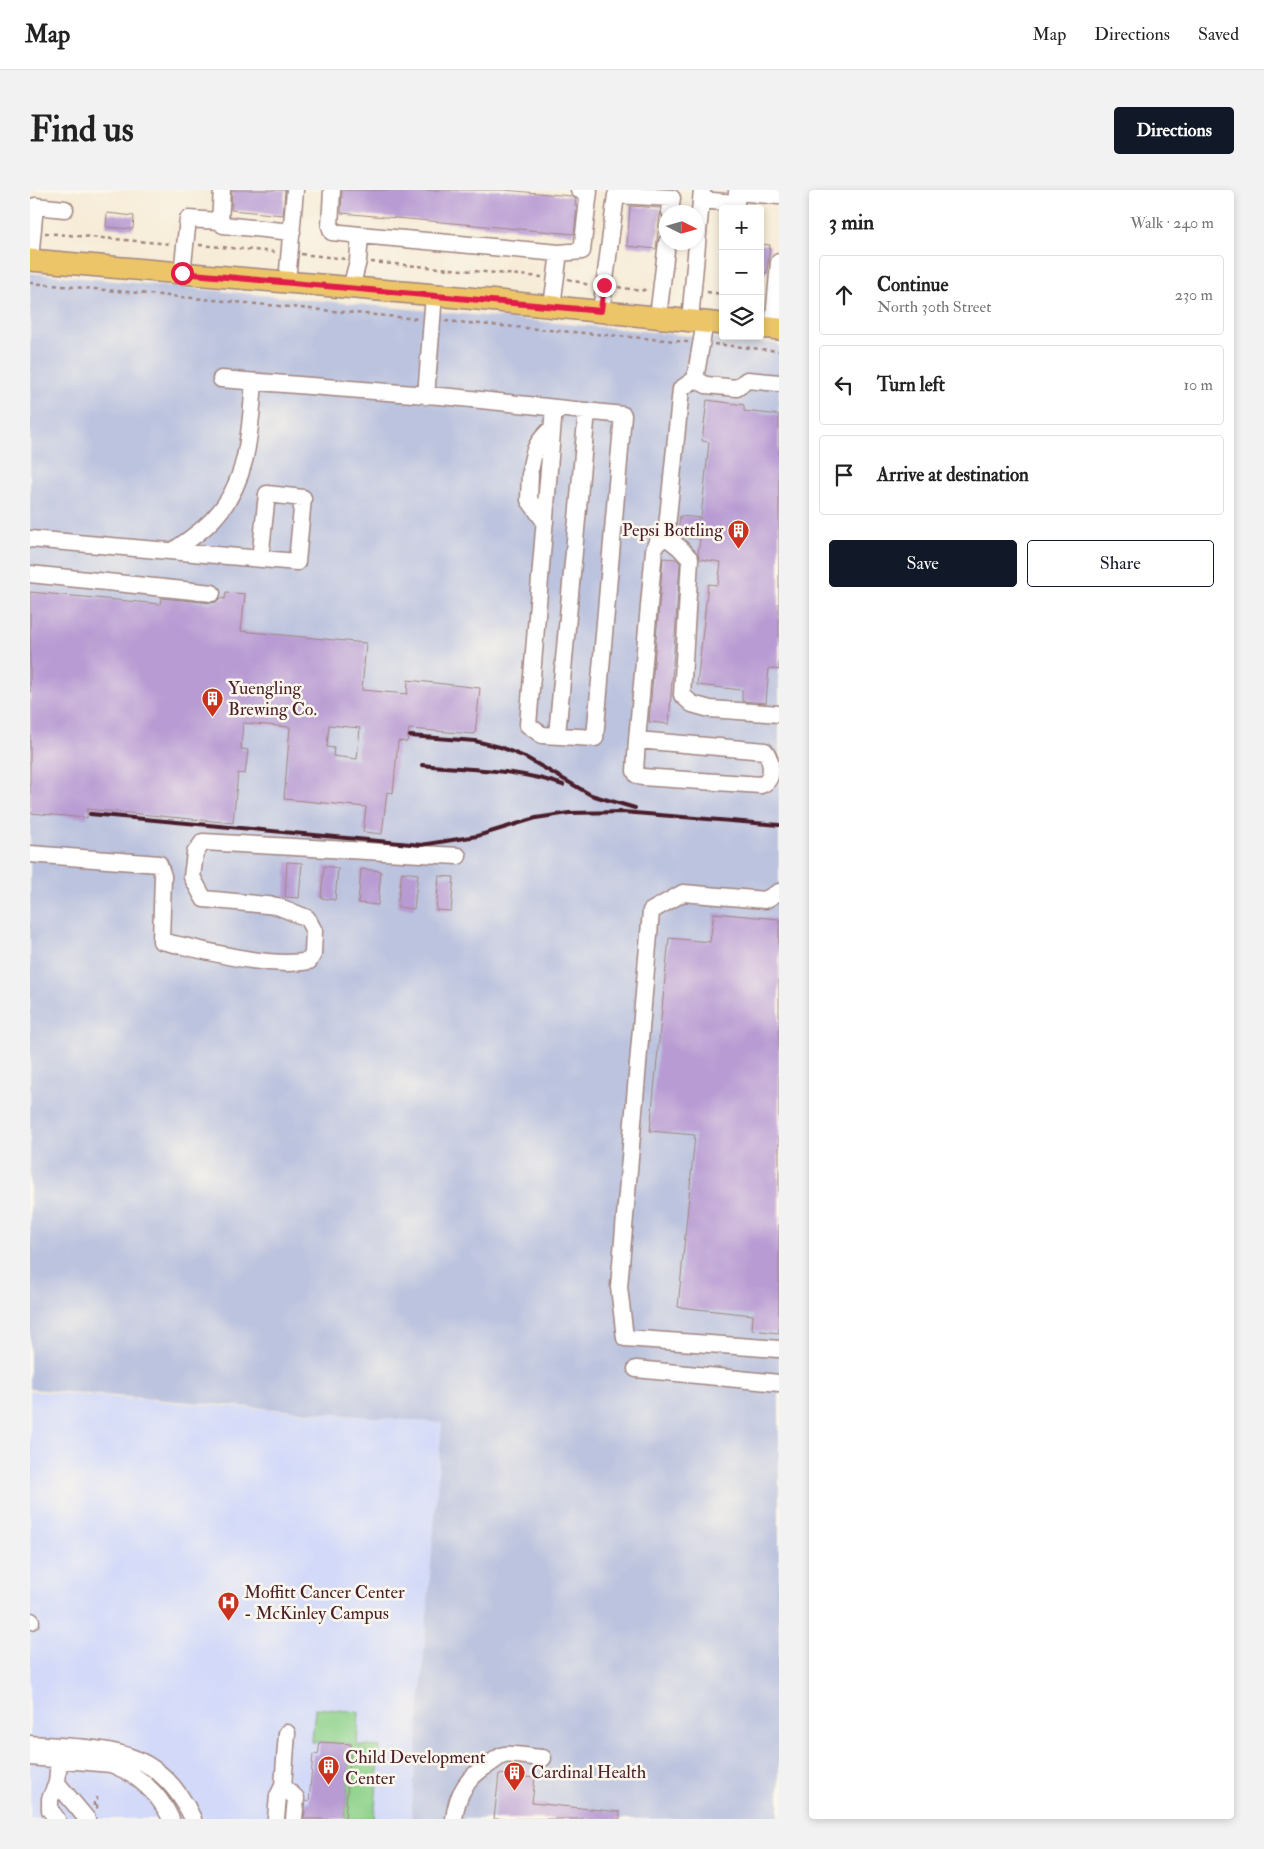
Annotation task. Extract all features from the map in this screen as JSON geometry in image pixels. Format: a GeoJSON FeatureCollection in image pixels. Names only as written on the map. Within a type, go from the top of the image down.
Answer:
{"type":"FeatureCollection","features":[{"type":"Feature","properties":{"kind":"main road"},"geometry":{"type":"LineString","coordinates":[[30,260],[434,295],[706,322]]}},
{"type":"Feature","properties":{"kind":"street"},"geometry":{"type":"LineString","coordinates":[[220,221],[222,190]]}},
{"type":"Feature","properties":{"kind":"street"},"geometry":{"type":"LineString","coordinates":[[287,282],[295,190]]}},
{"type":"Feature","properties":{"kind":"street"},"geometry":{"type":"LineString","coordinates":[[332,190],[330,226],[332,232],[559,253],[582,251],[589,191],[579,190]]}},
{"type":"Feature","properties":{"kind":"street"},"geometry":{"type":"LineString","coordinates":[[637,740],[765,751],[769,756],[771,771],[769,779],[761,785],[642,777],[637,775],[635,770],[637,740],[654,550],[656,544],[666,537],[681,389],[695,378],[706,322],[702,195],[736,203],[737,191],[779,196]]}},
{"type":"Feature","properties":{"kind":"street"},"geometry":{"type":"LineString","coordinates":[[601,311],[616,195],[672,198],[671,205]]}},
{"type":"Feature","properties":{"kind":"street"},"geometry":{"type":"LineString","coordinates":[[30,260],[32,206],[65,209]]}},
{"type":"Feature","properties":{"kind":"street"},"geometry":{"type":"LineString","coordinates":[[182,273],[188,219],[220,221],[224,225],[292,232]]}},
{"type":"Feature","properties":{"kind":"street"},"geometry":{"type":"LineString","coordinates":[[351,288],[358,260],[360,235]]}},
{"type":"Feature","properties":{"kind":"street"},"geometry":{"type":"LineString","coordinates":[[658,317],[666,250]]}},
{"type":"Feature","properties":{"kind":"street"},"geometry":{"type":"LineString","coordinates":[[552,306],[559,253]]}},
{"type":"Feature","properties":{"kind":"street"},"geometry":{"type":"LineString","coordinates":[[771,328],[779,262]]}},
{"type":"Feature","properties":{"kind":"street"},"geometry":{"type":"LineString","coordinates":[[426,396],[434,295]]}},
{"type":"Feature","properties":{"kind":"street"},"geometry":{"type":"LineString","coordinates":[[695,378],[706,385],[737,388],[747,380],[779,383]]}},
{"type":"Feature","properties":{"kind":"street"},"geometry":{"type":"LineString","coordinates":[[221,379],[426,396],[587,411],[623,415],[595,738],[542,735],[528,724],[554,408]]}},
{"type":"Feature","properties":{"kind":"street"},"geometry":{"type":"LineString","coordinates":[[172,552],[196,535],[215,518],[239,480],[246,451],[254,382]]}},
{"type":"Feature","properties":{"kind":"street"},"geometry":{"type":"LineString","coordinates":[[557,735],[587,411]]}},
{"type":"Feature","properties":{"kind":"street"},"geometry":{"type":"LineString","coordinates":[[545,522],[529,500],[531,470],[533,453],[538,442],[552,428]]}},
{"type":"Feature","properties":{"kind":"street"},"geometry":{"type":"LineString","coordinates":[[666,537],[690,559],[682,695],[692,704],[710,709],[779,714]]}},
{"type":"Feature","properties":{"kind":"street"},"geometry":{"type":"LineString","coordinates":[[30,539],[260,559]]}},
{"type":"Feature","properties":{"kind":"street"},"geometry":{"type":"LineString","coordinates":[[30,574],[212,593]]}},
{"type":"Feature","properties":{"kind":"street"},"geometry":{"type":"LineString","coordinates":[[30,854],[159,864],[163,876],[161,941],[256,960],[293,964],[309,961],[313,954],[314,931],[307,918],[277,906],[204,900],[192,877],[195,853],[203,842],[458,856]]}},
{"type":"Feature","properties":{"kind":"street"},"geometry":{"type":"LineString","coordinates":[[779,892],[765,900],[683,893],[651,912],[619,1287],[624,1338],[779,1349]]}},
{"type":"Feature","properties":{"kind":"street"},"geometry":{"type":"LineString","coordinates":[[636,1369],[779,1383]]}},
{"type":"Feature","properties":{"kind":"street"},"geometry":{"type":"LineString","coordinates":[[276,1819],[278,1796],[283,1786],[287,1733]]}},
{"type":"Feature","properties":{"kind":"street"},"geometry":{"type":"LineString","coordinates":[[30,1744],[59,1753],[111,1764],[123,1769],[146,1785],[167,1811],[171,1819]]}},
{"type":"Feature","properties":{"kind":"street"},"geometry":{"type":"LineString","coordinates":[[30,1757],[59,1753],[113,1751],[130,1755],[146,1762],[162,1774],[186,1805],[193,1819]]}},
{"type":"Feature","properties":{"kind":"street"},"geometry":{"type":"LineString","coordinates":[[57,1819],[50,1810],[50,1799],[57,1783],[59,1753]]}},
{"type":"Feature","properties":{"kind":"street"},"geometry":{"type":"LineString","coordinates":[[454,1819],[461,1791],[470,1778],[486,1765],[504,1755],[543,1758]]}},
{"type":"Feature","properties":{"kind":"street"},"geometry":{"type":"LineString","coordinates":[[57,1783],[87,1819]]}},
{"type":"Feature","properties":{"kind":"street"},"geometry":{"type":"LineString","coordinates":[[283,1786],[296,1798],[294,1819]]}},
{"type":"Feature","properties":{"kind":"path"},"geometry":{"type":"LineString","coordinates":[[30,284],[779,350]]}},
{"type":"Feature","properties":{"kind":"shaded area"},"geometry":{"type":"Polygon","coordinates":[[[30,273],[719,338],[719,340],[779,344],[779,1819],[411,1819],[442,1423],[30,1389],[30,273]]]}},
{"type":"Feature","properties":{"kind":"shaded area","name":"Moffitt Cancer Center - McKinley Campus"},"geometry":{"type":"Polygon","coordinates":[[[30,1391],[442,1423],[411,1819],[30,1819],[30,1391]]]}},
{"type":"Feature","properties":{"kind":"green space"},"geometry":{"type":"Polygon","coordinates":[[[315,1708],[359,1712],[357,1745],[380,1747],[374,1819],[345,1819],[351,1744],[312,1742],[315,1708]]]}},
{"type":"Feature","properties":{"kind":"building"},"geometry":{"type":"Polygon","coordinates":[[[232,190],[285,190],[283,215],[231,210],[232,190]]]}},
{"type":"Feature","properties":{"kind":"building"},"geometry":{"type":"Polygon","coordinates":[[[342,190],[504,190],[571,196],[576,199],[575,206],[577,206],[574,234],[341,213],[342,190]]]}},
{"type":"Feature","properties":{"kind":"building"},"geometry":{"type":"Polygon","coordinates":[[[630,206],[659,208],[656,249],[627,246],[630,206]]]}},
{"type":"Feature","properties":{"kind":"building"},"geometry":{"type":"Polygon","coordinates":[[[107,213],[134,216],[133,229],[106,227],[107,213]]]}},
{"type":"Feature","properties":{"kind":"building"},"geometry":{"type":"Polygon","coordinates":[[[764,244],[770,245],[767,273],[764,273],[764,244]]]}},
{"type":"Feature","properties":{"kind":"building","name":"Pepsi Bottling"},"geometry":{"type":"Polygon","coordinates":[[[707,400],[744,405],[744,411],[779,415],[779,670],[769,668],[766,703],[742,701],[742,690],[697,685],[708,584],[718,585],[721,562],[700,559],[698,554],[700,539],[682,537],[678,533],[680,516],[701,518],[709,442],[702,441],[707,400]]]}},
{"type":"Feature","properties":{"kind":"building"},"geometry":{"type":"Polygon","coordinates":[[[663,558],[676,559],[680,563],[669,724],[649,722],[663,558]]]}},
{"type":"Feature","properties":{"kind":"building","name":"Yuengling Brewing Co."},"geometry":{"type":"Polygon","coordinates":[[[30,592],[160,604],[162,598],[211,603],[216,602],[220,598],[225,599],[226,592],[245,594],[241,631],[366,643],[362,690],[407,694],[408,680],[480,688],[475,734],[409,729],[407,742],[398,741],[393,793],[387,792],[382,834],[363,832],[366,807],[284,799],[290,727],[243,723],[241,749],[248,750],[245,774],[238,773],[233,823],[87,809],[87,818],[30,813],[30,592]],[[329,725],[327,747],[334,748],[333,756],[357,759],[360,728],[329,725]]]}},
{"type":"Feature","properties":{"kind":"building"},"geometry":{"type":"Polygon","coordinates":[[[287,862],[302,863],[299,898],[285,897],[287,862]]]}},
{"type":"Feature","properties":{"kind":"building"},"geometry":{"type":"Polygon","coordinates":[[[324,866],[338,868],[335,900],[321,898],[324,866]]]}},
{"type":"Feature","properties":{"kind":"building"},"geometry":{"type":"Polygon","coordinates":[[[361,869],[381,871],[378,905],[358,903],[361,869]]]}},
{"type":"Feature","properties":{"kind":"building"},"geometry":{"type":"Polygon","coordinates":[[[402,872],[418,874],[414,909],[397,907],[402,872]]]}},
{"type":"Feature","properties":{"kind":"building"},"geometry":{"type":"Polygon","coordinates":[[[439,876],[454,877],[451,911],[436,910],[439,876]]]}},
{"type":"Feature","properties":{"kind":"building"},"geometry":{"type":"Polygon","coordinates":[[[714,913],[779,919],[779,1333],[752,1330],[753,1315],[678,1307],[695,1135],[650,1131],[669,938],[710,942],[714,913]]]}},
{"type":"Feature","properties":{"kind":"building","name":"Child Development Center"},"geometry":{"type":"Polygon","coordinates":[[[320,1742],[351,1744],[345,1819],[304,1819],[306,1801],[309,1802],[313,1754],[318,1755],[320,1742]]]}},
{"type":"Feature","properties":{"kind":"building","name":"Cardinal Health"},"geometry":{"type":"Polygon","coordinates":[[[499,1774],[535,1778],[532,1803],[620,1812],[620,1819],[494,1819],[499,1774]]]}},
{"type":"Feature","properties":{"kind":"railway"},"geometry":{"type":"LineString","coordinates":[[410,736],[475,741],[500,747],[525,757],[591,795],[635,808]]}},
{"type":"Feature","properties":{"kind":"railway"},"geometry":{"type":"LineString","coordinates":[[422,765],[511,773],[563,785]]}},
{"type":"Feature","properties":{"kind":"railway"},"geometry":{"type":"LineString","coordinates":[[90,814],[421,845],[477,836],[536,818],[569,813],[623,812],[779,825]]}},
{"type":"Feature","properties":{"kind":"place","name":"Pepsi Bottling"},"geometry":{"type":"Point","coordinates":[739,549]}},
{"type":"Feature","properties":{"kind":"place","name":"Yuengling Brewing Co."},"geometry":{"type":"Point","coordinates":[212,717]}},
{"type":"Feature","properties":{"kind":"place","name":"Moffitt Cancer Center - McKinley Campus"},"geometry":{"type":"Point","coordinates":[228,1621]}},
{"type":"Feature","properties":{"kind":"place","name":"Child Development Center"},"geometry":{"type":"Point","coordinates":[329,1786]}},
{"type":"Feature","properties":{"kind":"place","name":"Cardinal Health"},"geometry":{"type":"Point","coordinates":[515,1791]}},
{"type":"Feature","properties":{"kind":"route"},"geometry":{"type":"LineString","coordinates":[[182,273],[601,311],[604,285]]}}]}
